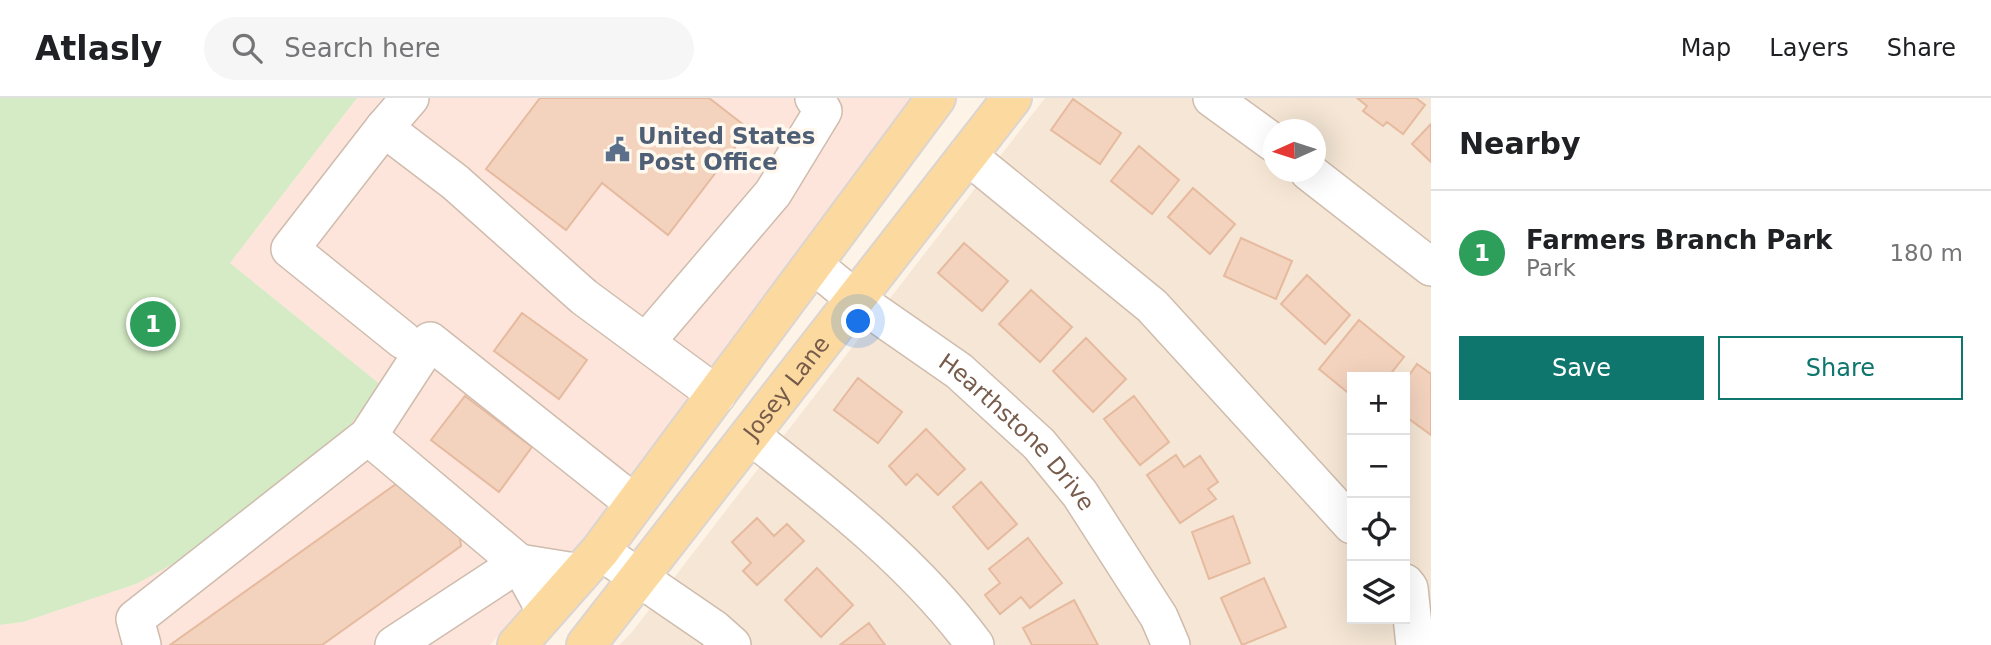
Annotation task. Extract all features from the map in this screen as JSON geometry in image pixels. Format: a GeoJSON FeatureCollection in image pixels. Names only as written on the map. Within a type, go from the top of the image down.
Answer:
{"type":"FeatureCollection","features":[{"type":"Feature","properties":{"kind":"main road","name":"Josey Lane"},"geometry":{"type":"LineString","coordinates":[[586,645],[1012,98]]}},
{"type":"Feature","properties":{"kind":"main road"},"geometry":{"type":"LineString","coordinates":[[517,645],[591,562],[814,265],[933,99]]}},
{"type":"Feature","properties":{"kind":"street"},"geometry":{"type":"LineString","coordinates":[[403,340],[290,249],[410,98]]}},
{"type":"Feature","properties":{"kind":"street"},"geometry":{"type":"LineString","coordinates":[[646,342],[773,193],[823,111],[814,98]]}},
{"type":"Feature","properties":{"kind":"street"},"geometry":{"type":"LineString","coordinates":[[1212,98],[1263,136]]}},
{"type":"Feature","properties":{"kind":"street"},"geometry":{"type":"LineString","coordinates":[[384,128],[464,190],[584,298],[717,395]]}},
{"type":"Feature","properties":{"kind":"street"},"geometry":{"type":"LineString","coordinates":[[967,155],[1152,306],[1347,520]]}},
{"type":"Feature","properties":{"kind":"street"},"geometry":{"type":"LineString","coordinates":[[1322,182],[1431,267]]}},
{"type":"Feature","properties":{"kind":"street","name":"Hearthstone Drive"},"geometry":{"type":"LineString","coordinates":[[814,265],[855,298],[959,371],[1039,444],[1080,494],[1159,617],[1171,645]]}},
{"type":"Feature","properties":{"kind":"street"},"geometry":{"type":"LineString","coordinates":[[142,645],[135,620],[368,436],[430,341],[635,504]]}},
{"type":"Feature","properties":{"kind":"street"},"geometry":{"type":"LineString","coordinates":[[750,435],[846,511],[947,606],[975,645]]}},
{"type":"Feature","properties":{"kind":"street"},"geometry":{"type":"LineString","coordinates":[[368,436],[519,563],[546,612]]}},
{"type":"Feature","properties":{"kind":"street"},"geometry":{"type":"LineString","coordinates":[[394,645],[519,563],[591,562],[639,579],[714,629],[732,645]]}},
{"type":"Feature","properties":{"kind":"street"},"geometry":{"type":"LineString","coordinates":[[1410,598],[1415,645]]}},
{"type":"Feature","properties":{"kind":"shaded area"},"geometry":{"type":"Polygon","coordinates":[[[357,98],[911,98],[582,541],[490,645],[0,645],[0,625],[23,622],[136,584],[381,385],[230,263],[357,98]]]}},
{"type":"Feature","properties":{"kind":"shaded area"},"geometry":{"type":"Polygon","coordinates":[[[1045,98],[1431,98],[1431,645],[619,645],[632,632],[1045,98]]]}},
{"type":"Feature","properties":{"kind":"green space"},"geometry":{"type":"Polygon","coordinates":[[[0,98],[357,98],[230,263],[381,385],[326,456],[230,533],[136,584],[23,622],[0,625],[0,98]]]}},
{"type":"Feature","properties":{"kind":"building","name":"United States Post Office"},"geometry":{"type":"Polygon","coordinates":[[[540,98],[709,98],[749,129],[668,235],[602,183],[566,230],[486,169],[540,98]]]}},
{"type":"Feature","properties":{"kind":"building"},"geometry":{"type":"Polygon","coordinates":[[[1357,98],[1416,98],[1425,105],[1403,134],[1387,122],[1383,126],[1363,111],[1367,106],[1357,98]]]}},
{"type":"Feature","properties":{"kind":"building"},"geometry":{"type":"Polygon","coordinates":[[[1073,99],[1121,133],[1100,164],[1051,130],[1073,99]]]}},
{"type":"Feature","properties":{"kind":"building"},"geometry":{"type":"Polygon","coordinates":[[[1431,124],[1431,162],[1412,144],[1431,124]]]}},
{"type":"Feature","properties":{"kind":"building"},"geometry":{"type":"Polygon","coordinates":[[[1139,146],[1179,180],[1152,214],[1111,181],[1139,146]]]}},
{"type":"Feature","properties":{"kind":"building"},"geometry":{"type":"Polygon","coordinates":[[[1193,188],[1235,224],[1210,254],[1168,217],[1193,188]]]}},
{"type":"Feature","properties":{"kind":"building"},"geometry":{"type":"Polygon","coordinates":[[[1241,238],[1292,261],[1276,299],[1224,276],[1241,238]]]}},
{"type":"Feature","properties":{"kind":"building"},"geometry":{"type":"Polygon","coordinates":[[[964,243],[1008,281],[982,311],[938,273],[964,243]]]}},
{"type":"Feature","properties":{"kind":"building"},"geometry":{"type":"Polygon","coordinates":[[[1307,275],[1350,315],[1325,344],[1281,304],[1307,275]]]}},
{"type":"Feature","properties":{"kind":"building"},"geometry":{"type":"Polygon","coordinates":[[[1031,290],[1072,327],[1040,362],[999,324],[1031,290]]]}},
{"type":"Feature","properties":{"kind":"building"},"geometry":{"type":"Polygon","coordinates":[[[522,313],[587,360],[559,399],[494,351],[522,313]]]}},
{"type":"Feature","properties":{"kind":"building"},"geometry":{"type":"Polygon","coordinates":[[[1359,320],[1404,357],[1392,372],[1347,372],[1347,392],[1319,369],[1359,320]]]}},
{"type":"Feature","properties":{"kind":"building"},"geometry":{"type":"Polygon","coordinates":[[[1086,338],[1126,379],[1093,412],[1053,371],[1086,338]]]}},
{"type":"Feature","properties":{"kind":"building"},"geometry":{"type":"Polygon","coordinates":[[[1417,364],[1431,374],[1431,435],[1410,420],[1410,374],[1417,364]]]}},
{"type":"Feature","properties":{"kind":"building"},"geometry":{"type":"Polygon","coordinates":[[[858,378],[902,412],[878,443],[834,410],[858,378]]]}},
{"type":"Feature","properties":{"kind":"building"},"geometry":{"type":"Polygon","coordinates":[[[465,396],[532,447],[499,492],[431,440],[465,396]]]}},
{"type":"Feature","properties":{"kind":"building"},"geometry":{"type":"Polygon","coordinates":[[[1134,396],[1169,442],[1140,465],[1104,419],[1134,396]]]}},
{"type":"Feature","properties":{"kind":"building"},"geometry":{"type":"Polygon","coordinates":[[[926,429],[965,469],[938,495],[917,474],[906,485],[889,466],[926,429]]]}},
{"type":"Feature","properties":{"kind":"building"},"geometry":{"type":"Polygon","coordinates":[[[1176,455],[1184,467],[1200,456],[1218,482],[1208,489],[1216,499],[1180,523],[1147,475],[1176,455]]]}},
{"type":"Feature","properties":{"kind":"building"},"geometry":{"type":"Polygon","coordinates":[[[981,482],[1017,524],[988,549],[953,507],[981,482]]]}},
{"type":"Feature","properties":{"kind":"building"},"geometry":{"type":"Polygon","coordinates":[[[396,484],[459,533],[461,546],[322,645],[170,645],[396,484]]]}},
{"type":"Feature","properties":{"kind":"building"},"geometry":{"type":"Polygon","coordinates":[[[1233,516],[1250,563],[1209,579],[1192,532],[1233,516]]]}},
{"type":"Feature","properties":{"kind":"building"},"geometry":{"type":"Polygon","coordinates":[[[757,518],[774,536],[787,524],[804,541],[757,585],[743,571],[751,563],[732,542],[757,518]]]}},
{"type":"Feature","properties":{"kind":"building"},"geometry":{"type":"Polygon","coordinates":[[[1028,538],[1062,583],[1030,608],[1021,597],[1000,614],[985,595],[1000,583],[989,569],[1028,538]]]}},
{"type":"Feature","properties":{"kind":"building"},"geometry":{"type":"Polygon","coordinates":[[[817,568],[853,605],[821,637],[785,600],[817,568]]]}},
{"type":"Feature","properties":{"kind":"building"},"geometry":{"type":"Polygon","coordinates":[[[1264,578],[1286,627],[1242,645],[1221,598],[1264,578]]]}},
{"type":"Feature","properties":{"kind":"building"},"geometry":{"type":"Polygon","coordinates":[[[1074,600],[1098,645],[1032,645],[1023,628],[1074,600]]]}},
{"type":"Feature","properties":{"kind":"building"},"geometry":{"type":"Polygon","coordinates":[[[869,623],[885,645],[840,645],[869,623]]]}},
{"type":"Feature","properties":{"kind":"place","name":"United States Post Office"},"geometry":{"type":"Point","coordinates":[618,149]}},
{"type":"Feature","properties":{"kind":"place","name":"Farmers Branch Park"},"geometry":{"type":"Point","coordinates":[153,324]}}]}
